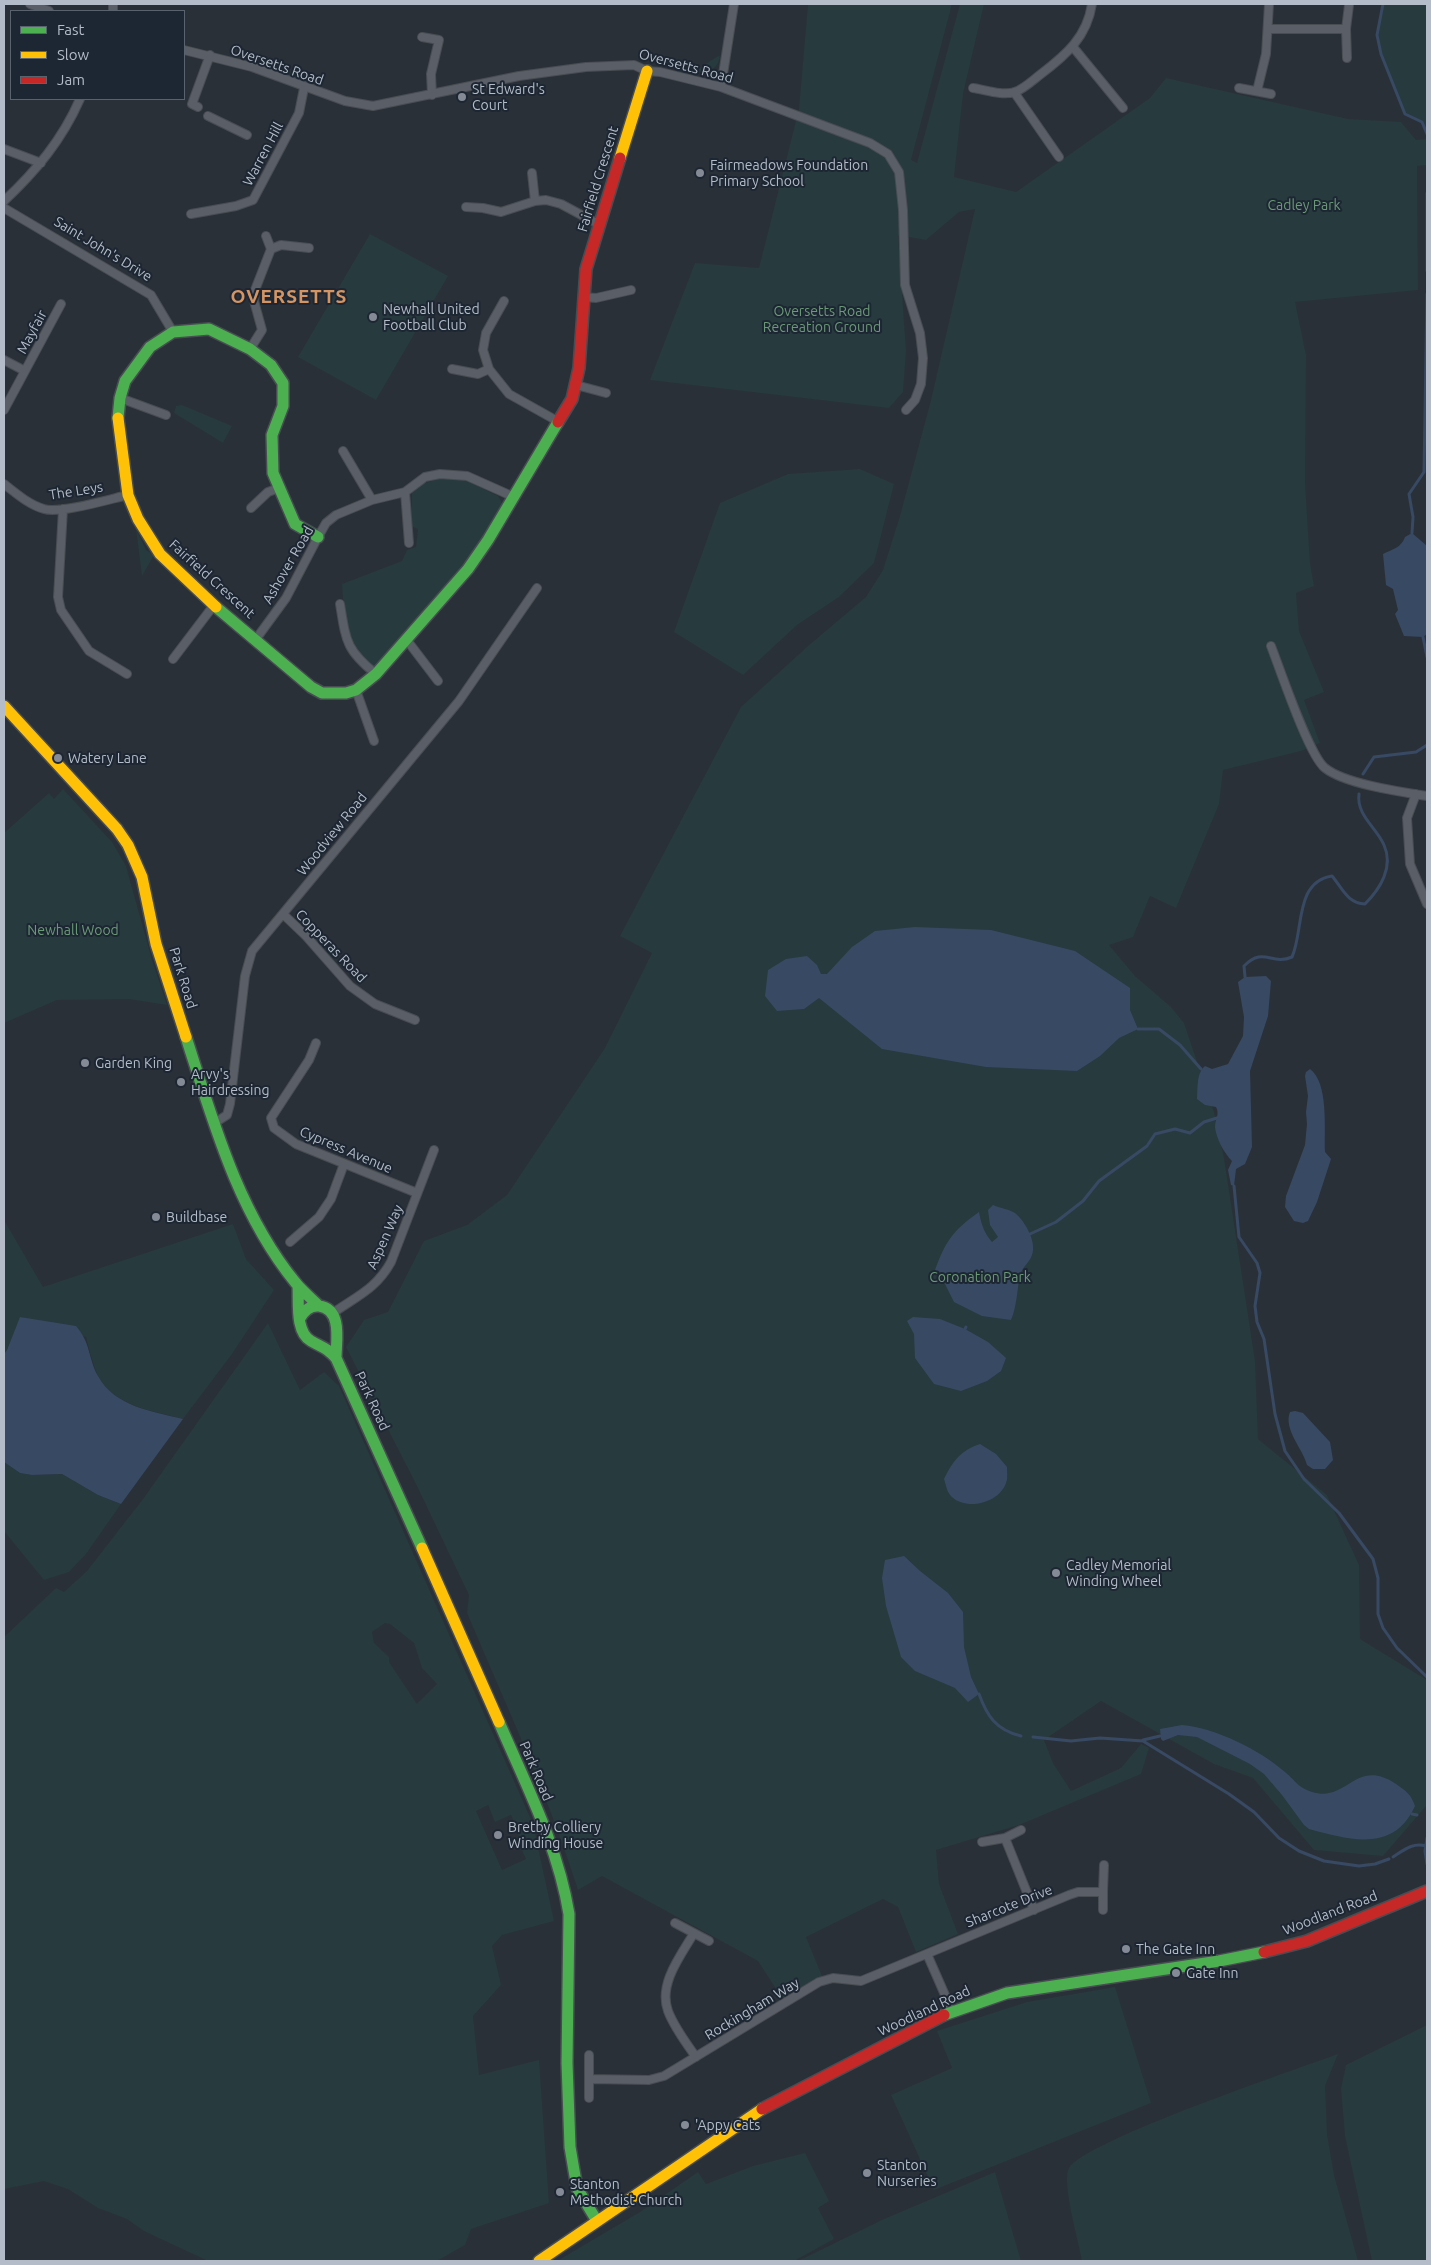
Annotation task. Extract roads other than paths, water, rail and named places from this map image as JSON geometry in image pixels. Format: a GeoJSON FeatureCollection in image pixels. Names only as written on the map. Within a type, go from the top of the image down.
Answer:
{"type":"FeatureCollection","features":[{"type":"Feature","properties":{"kind":"main road","name":"Fairfield Crescent"},"geometry":{"type":"LineString","coordinates":[[172,332],[150,347],[133,368],[125,381],[120,398],[118,422],[128,495],[138,519],[160,554],[214,605],[311,687],[322,692],[335,694],[356,690],[376,674],[468,569],[488,540],[572,400],[576,385],[586,269],[647,71]]}},
{"type":"Feature","properties":{"kind":"main road"},"geometry":{"type":"LineString","coordinates":[[172,332],[209,329],[250,349],[271,365],[283,383],[283,406],[272,435],[273,473],[289,514],[295,524],[318,537]]}},
{"type":"Feature","properties":{"kind":"main road","name":"Park Road"},"geometry":{"type":"LineString","coordinates":[[4,706],[117,829],[136,860],[142,877],[156,944],[194,1064],[241,1194],[258,1226],[298,1286],[312,1296],[320,1306],[333,1313],[336,1320],[336,1358]]}},
{"type":"Feature","properties":{"kind":"main road","name":"Park Road"},"geometry":{"type":"LineString","coordinates":[[298,1286],[301,1331],[309,1340],[326,1347],[336,1358],[466,1646],[562,1873],[569,1914],[567,2063],[570,2147],[577,2188],[596,2221]]}},
{"type":"Feature","properties":{"kind":"main road"},"geometry":{"type":"LineString","coordinates":[[300,1318],[308,1308],[320,1306]]}},
{"type":"Feature","properties":{"kind":"main road"},"geometry":{"type":"LineString","coordinates":[[315,1342],[328,1340],[335,1332]]}},
{"type":"Feature","properties":{"kind":"main road","name":"Woodland Road"},"geometry":{"type":"LineString","coordinates":[[538,2261],[776,2100],[952,2011],[1007,1993],[1119,1977],[1268,1951],[1308,1940],[1427,1891]]}},
{"type":"Feature","properties":{"kind":"street"},"geometry":{"type":"LineString","coordinates":[[30,4],[47,10]]}},
{"type":"Feature","properties":{"kind":"street"},"geometry":{"type":"LineString","coordinates":[[721,86],[734,4]]}},
{"type":"Feature","properties":{"kind":"street"},"geometry":{"type":"LineString","coordinates":[[973,88],[1000,93],[1014,92],[1067,54],[1081,37],[1092,4]]}},
{"type":"Feature","properties":{"kind":"street"},"geometry":{"type":"LineString","coordinates":[[1256,91],[1266,54],[1269,4]]}},
{"type":"Feature","properties":{"kind":"street"},"geometry":{"type":"LineString","coordinates":[[1347,58],[1346,29],[1349,5]]}},
{"type":"Feature","properties":{"kind":"street"},"geometry":{"type":"LineString","coordinates":[[1268,29],[1346,29]]}},
{"type":"Feature","properties":{"kind":"street"},"geometry":{"type":"LineString","coordinates":[[422,36],[439,40],[431,74],[432,95]]}},
{"type":"Feature","properties":{"kind":"street"},"geometry":{"type":"LineString","coordinates":[[1073,47],[1123,108]]}},
{"type":"Feature","properties":{"kind":"street","name":"Oversetts Road"},"geometry":{"type":"LineString","coordinates":[[185,50],[252,68],[345,101],[373,106],[519,76],[586,67],[630,64],[647,71],[660,72],[721,86],[870,143],[888,154],[899,172],[903,210],[906,285],[920,333],[923,358],[921,384],[915,400],[906,410]]}},
{"type":"Feature","properties":{"kind":"street","name":"Oversetts Road"},"geometry":{"type":"LineString","coordinates":[[198,107],[192,104],[210,56]]}},
{"type":"Feature","properties":{"kind":"street","name":"Warren Hill"},"geometry":{"type":"LineString","coordinates":[[191,214],[236,206],[253,200],[299,113],[304,88]]}},
{"type":"Feature","properties":{"kind":"street"},"geometry":{"type":"LineString","coordinates":[[1239,88],[1271,94]]}},
{"type":"Feature","properties":{"kind":"street"},"geometry":{"type":"LineString","coordinates":[[1014,92],[1059,157]]}},
{"type":"Feature","properties":{"kind":"street"},"geometry":{"type":"LineString","coordinates":[[4,201],[41,163],[61,135],[78,100]]}},
{"type":"Feature","properties":{"kind":"street"},"geometry":{"type":"LineString","coordinates":[[208,116],[247,135]]}},
{"type":"Feature","properties":{"kind":"street"},"geometry":{"type":"LineString","coordinates":[[4,149],[41,163]]}},
{"type":"Feature","properties":{"kind":"street"},"geometry":{"type":"LineString","coordinates":[[532,173],[535,201]]}},
{"type":"Feature","properties":{"kind":"street"},"geometry":{"type":"LineString","coordinates":[[466,207],[501,212],[535,201],[546,200],[561,204],[600,225]]}},
{"type":"Feature","properties":{"kind":"street","name":"Saint John's Drive"},"geometry":{"type":"LineString","coordinates":[[4,208],[151,295],[172,332]]}},
{"type":"Feature","properties":{"kind":"street"},"geometry":{"type":"LineString","coordinates":[[250,349],[262,330],[254,301],[254,290],[271,249],[266,236]]}},
{"type":"Feature","properties":{"kind":"street"},"geometry":{"type":"LineString","coordinates":[[271,249],[281,245],[309,248]]}},
{"type":"Feature","properties":{"kind":"street"},"geometry":{"type":"LineString","coordinates":[[583,297],[596,298],[632,290]]}},
{"type":"Feature","properties":{"kind":"street"},"geometry":{"type":"LineString","coordinates":[[504,302],[486,333],[483,350],[489,369],[509,394],[558,422]]}},
{"type":"Feature","properties":{"kind":"street","name":"Mayfair"},"geometry":{"type":"LineString","coordinates":[[4,410],[61,304]]}},
{"type":"Feature","properties":{"kind":"street","name":"Mayfair"},"geometry":{"type":"LineString","coordinates":[[4,360],[25,372]]}},
{"type":"Feature","properties":{"kind":"street"},"geometry":{"type":"LineString","coordinates":[[452,369],[478,374],[489,369]]}},
{"type":"Feature","properties":{"kind":"street"},"geometry":{"type":"LineString","coordinates":[[576,385],[606,392]]}},
{"type":"Feature","properties":{"kind":"street"},"geometry":{"type":"LineString","coordinates":[[120,398],[166,415]]}},
{"type":"Feature","properties":{"kind":"street"},"geometry":{"type":"LineString","coordinates":[[343,452],[372,500]]}},
{"type":"Feature","properties":{"kind":"street","name":"Ashover Road"},"geometry":{"type":"LineString","coordinates":[[256,639],[286,598],[326,523],[336,515],[372,500],[405,492],[425,477],[452,474],[467,476],[514,497]]}},
{"type":"Feature","properties":{"kind":"street","name":"The Leys"},"geometry":{"type":"LineString","coordinates":[[4,484],[34,505],[46,510],[128,495]]}},
{"type":"Feature","properties":{"kind":"street"},"geometry":{"type":"LineString","coordinates":[[251,508],[268,492],[280,488]]}},
{"type":"Feature","properties":{"kind":"street"},"geometry":{"type":"LineString","coordinates":[[405,492],[409,543]]}},
{"type":"Feature","properties":{"kind":"street"},"geometry":{"type":"LineString","coordinates":[[63,508],[58,597],[61,610],[90,651],[127,674]]}},
{"type":"Feature","properties":{"kind":"street","name":"Woodview Road"},"geometry":{"type":"LineString","coordinates":[[216,1122],[227,1115],[230,1104],[248,963],[252,951],[262,937],[284,915],[342,841],[459,701],[536,588]]}},
{"type":"Feature","properties":{"kind":"street"},"geometry":{"type":"LineString","coordinates":[[340,604],[346,639],[350,650],[376,674]]}},
{"type":"Feature","properties":{"kind":"street"},"geometry":{"type":"LineString","coordinates":[[173,659],[214,605]]}},
{"type":"Feature","properties":{"kind":"street"},"geometry":{"type":"LineString","coordinates":[[406,640],[438,681]]}},
{"type":"Feature","properties":{"kind":"street"},"geometry":{"type":"LineString","coordinates":[[1271,646],[1311,748],[1324,767],[1339,776],[1427,796]]}},
{"type":"Feature","properties":{"kind":"street"},"geometry":{"type":"LineString","coordinates":[[356,690],[374,741]]}},
{"type":"Feature","properties":{"kind":"street"},"geometry":{"type":"LineString","coordinates":[[1416,794],[1407,818],[1410,864],[1427,904]]}},
{"type":"Feature","properties":{"kind":"street","name":"Copperas Road"},"geometry":{"type":"LineString","coordinates":[[284,915],[306,936],[350,986],[375,1004],[415,1020]]}},
{"type":"Feature","properties":{"kind":"street","name":"Cypress Avenue"},"geometry":{"type":"LineString","coordinates":[[316,1043],[309,1060],[271,1118],[274,1128],[296,1144],[417,1193]]}},
{"type":"Feature","properties":{"kind":"street","name":"Aspen Way"},"geometry":{"type":"LineString","coordinates":[[333,1313],[375,1285],[384,1275],[434,1150]]}},
{"type":"Feature","properties":{"kind":"street"},"geometry":{"type":"LineString","coordinates":[[290,1242],[320,1217],[331,1199],[344,1164]]}},
{"type":"Feature","properties":{"kind":"street"},"geometry":{"type":"LineString","coordinates":[[982,1842],[1005,1838],[1021,1830]]}},
{"type":"Feature","properties":{"kind":"street"},"geometry":{"type":"LineString","coordinates":[[1005,1838],[1034,1910]]}},
{"type":"Feature","properties":{"kind":"street"},"geometry":{"type":"LineString","coordinates":[[1103,1910],[1104,1865]]}},
{"type":"Feature","properties":{"kind":"street","name":"Sharcote Drive"},"geometry":{"type":"LineString","coordinates":[[926,1954],[1078,1892],[1103,1892]]}},
{"type":"Feature","properties":{"kind":"street"},"geometry":{"type":"LineString","coordinates":[[676,1923],[709,1941]]}},
{"type":"Feature","properties":{"kind":"street"},"geometry":{"type":"LineString","coordinates":[[694,1933],[667,1983],[666,2000],[670,2017],[696,2057]]}},
{"type":"Feature","properties":{"kind":"street"},"geometry":{"type":"LineString","coordinates":[[926,1954],[952,2011]]}},
{"type":"Feature","properties":{"kind":"street","name":"Rockingham Way"},"geometry":{"type":"LineString","coordinates":[[589,2079],[657,2078],[696,2057],[819,1982],[833,1978],[861,1982],[926,1954]]}},
{"type":"Feature","properties":{"kind":"street"},"geometry":{"type":"LineString","coordinates":[[589,2055],[589,2098]]}},
{"type":"Feature","properties":{"kind":"water"},"geometry":{"type":"Polygon","coordinates":[[[1412,533],[1427,546],[1427,634],[1423,637],[1404,636],[1395,614],[1398,610],[1393,589],[1386,585],[1383,554],[1399,546],[1405,537],[1412,533]]]}},
{"type":"Feature","properties":{"kind":"water"},"geometry":{"type":"Polygon","coordinates":[[[915,927],[991,930],[1075,951],[1130,988],[1130,1010],[1138,1029],[1119,1038],[1100,1056],[1077,1071],[986,1067],[882,1049],[819,998],[804,1009],[777,1011],[765,996],[768,970],[786,959],[807,956],[817,965],[821,974],[827,974],[852,947],[875,931],[915,927]]]}},
{"type":"Feature","properties":{"kind":"water"},"geometry":{"type":"Polygon","coordinates":[[[1266,976],[1271,981],[1268,1016],[1250,1071],[1252,1147],[1245,1164],[1236,1169],[1234,1186],[1231,1185],[1228,1170],[1232,1161],[1226,1154],[1217,1136],[1215,1127],[1216,1107],[1205,1105],[1197,1099],[1198,1081],[1200,1073],[1205,1066],[1212,1069],[1228,1064],[1243,1036],[1244,1017],[1238,982],[1245,977],[1266,976]]]}},
{"type":"Feature","properties":{"kind":"water"},"geometry":{"type":"Polygon","coordinates":[[[1310,1069],[1316,1076],[1323,1096],[1325,1152],[1331,1159],[1317,1202],[1308,1221],[1303,1223],[1294,1221],[1285,1207],[1286,1196],[1305,1145],[1308,1096],[1305,1076],[1306,1072],[1310,1069]]]}},
{"type":"Feature","properties":{"kind":"water"},"geometry":{"type":"Polygon","coordinates":[[[993,1205],[1015,1213],[1026,1226],[1033,1244],[1031,1258],[1020,1275],[1016,1304],[1011,1320],[982,1316],[954,1302],[945,1284],[934,1273],[950,1238],[962,1225],[979,1212],[983,1228],[989,1239],[992,1242],[998,1237],[990,1225],[988,1210],[993,1205]]]}},
{"type":"Feature","properties":{"kind":"water"},"geometry":{"type":"Polygon","coordinates":[[[20,1317],[76,1326],[84,1338],[98,1376],[114,1395],[135,1406],[183,1419],[121,1504],[98,1495],[62,1474],[32,1475],[20,1473],[4,1462],[4,1354],[20,1317]]]}},
{"type":"Feature","properties":{"kind":"water"},"geometry":{"type":"Polygon","coordinates":[[[913,1317],[940,1319],[965,1329],[988,1342],[1006,1358],[1001,1371],[987,1381],[961,1391],[934,1384],[915,1358],[914,1334],[907,1321],[913,1317]]]}},
{"type":"Feature","properties":{"kind":"water"},"geometry":{"type":"Polygon","coordinates":[[[1290,1412],[1303,1413],[1330,1442],[1333,1460],[1325,1469],[1313,1469],[1307,1465],[1289,1425],[1290,1412]]]}},
{"type":"Feature","properties":{"kind":"water"},"geometry":{"type":"Polygon","coordinates":[[[980,1444],[996,1454],[1007,1467],[1007,1481],[997,1496],[990,1500],[982,1503],[966,1504],[950,1495],[944,1479],[958,1457],[973,1446],[980,1444]]]}},
{"type":"Feature","properties":{"kind":"water"},"geometry":{"type":"Polygon","coordinates":[[[904,1556],[948,1593],[963,1612],[964,1647],[971,1677],[979,1694],[968,1702],[955,1688],[915,1671],[901,1657],[886,1606],[882,1578],[885,1560],[904,1556]]]}},
{"type":"Feature","properties":{"kind":"water"},"geometry":{"type":"Polygon","coordinates":[[[1182,1725],[1223,1735],[1237,1741],[1275,1764],[1300,1786],[1312,1792],[1324,1794],[1335,1792],[1361,1778],[1371,1775],[1382,1777],[1396,1784],[1408,1793],[1415,1806],[1406,1821],[1395,1831],[1383,1837],[1355,1839],[1309,1829],[1264,1774],[1250,1764],[1197,1737],[1178,1735],[1163,1741],[1161,1739],[1160,1729],[1182,1725]]]}},
{"type":"Feature","properties":{"kind":"waterway"},"geometry":{"type":"LineString","coordinates":[[1383,4],[1377,35],[1381,54],[1405,114],[1422,122],[1427,134]]}},
{"type":"Feature","properties":{"kind":"waterway"},"geometry":{"type":"LineString","coordinates":[[1427,193],[1427,271]]}},
{"type":"Feature","properties":{"kind":"waterway"},"geometry":{"type":"LineString","coordinates":[[1412,533],[1413,517],[1409,494],[1424,472],[1427,294]]}},
{"type":"Feature","properties":{"kind":"waterway"},"geometry":{"type":"LineString","coordinates":[[1423,637],[1427,657]]}},
{"type":"Feature","properties":{"kind":"waterway"},"geometry":{"type":"LineString","coordinates":[[1363,774],[1374,757],[1416,752],[1427,745]]}},
{"type":"Feature","properties":{"kind":"waterway"},"geometry":{"type":"LineString","coordinates":[[1245,977],[1244,966],[1257,957],[1278,959],[1292,957],[1306,897],[1311,888],[1320,880],[1332,876],[1350,898],[1359,903],[1365,904],[1376,892],[1384,877],[1387,853],[1381,839],[1364,815],[1359,802],[1359,794]]}},
{"type":"Feature","properties":{"kind":"waterway"},"geometry":{"type":"LineString","coordinates":[[1138,1029],[1159,1029],[1180,1045],[1201,1069]]}},
{"type":"Feature","properties":{"kind":"waterway"},"geometry":{"type":"LineString","coordinates":[[1030,1234],[1056,1222],[1083,1201],[1099,1181],[1147,1146],[1155,1134],[1175,1129],[1190,1133],[1204,1122],[1217,1118]]}},
{"type":"Feature","properties":{"kind":"waterway"},"geometry":{"type":"LineString","coordinates":[[1234,1186],[1239,1237],[1257,1263],[1260,1273],[1255,1306],[1257,1322],[1264,1339],[1275,1414],[1285,1451],[1304,1479],[1339,1513],[1373,1559],[1378,1578],[1378,1614],[1383,1628],[1397,1648],[1427,1677]]}},
{"type":"Feature","properties":{"kind":"waterway"},"geometry":{"type":"LineString","coordinates":[[979,1694],[985,1709],[994,1721],[1005,1730],[1021,1736]]}},
{"type":"Feature","properties":{"kind":"waterway"},"geometry":{"type":"LineString","coordinates":[[1143,1740],[1160,1736]]}},
{"type":"Feature","properties":{"kind":"waterway"},"geometry":{"type":"LineString","coordinates":[[1033,1737],[1071,1741],[1100,1738],[1143,1741],[1229,1794],[1254,1812],[1279,1838],[1299,1851],[1324,1861],[1359,1866],[1375,1864],[1389,1859]]}},
{"type":"Feature","properties":{"kind":"waterway"},"geometry":{"type":"LineString","coordinates":[[1412,1814],[1417,1815]]}},
{"type":"Feature","properties":{"kind":"waterway"},"geometry":{"type":"LineString","coordinates":[[1427,1838],[1425,1851],[1427,1864]]}},
{"type":"Feature","properties":{"kind":"waterway"},"geometry":{"type":"LineString","coordinates":[[1393,1857],[1413,1846],[1426,1846]]}},
{"type":"Feature","properties":{"kind":"place","name":"St Edward's Court"},"geometry":{"type":"Point","coordinates":[462,97]}},
{"type":"Feature","properties":{"kind":"place","name":"Fairmeadows Foundation Primary School"},"geometry":{"type":"Point","coordinates":[700,173]}},
{"type":"Feature","properties":{"kind":"place","name":"Newhall United Football Club"},"geometry":{"type":"Point","coordinates":[373,317]}},
{"type":"Feature","properties":{"kind":"place","name":"Watery Lane"},"geometry":{"type":"Point","coordinates":[58,758]}},
{"type":"Feature","properties":{"kind":"place","name":"Garden King"},"geometry":{"type":"Point","coordinates":[85,1063]}},
{"type":"Feature","properties":{"kind":"place","name":"Arvy's Hairdressing"},"geometry":{"type":"Point","coordinates":[181,1082]}},
{"type":"Feature","properties":{"kind":"place","name":"Buildbase"},"geometry":{"type":"Point","coordinates":[156,1217]}},
{"type":"Feature","properties":{"kind":"place","name":"Cadley Memorial Winding Wheel"},"geometry":{"type":"Point","coordinates":[1056,1573]}},
{"type":"Feature","properties":{"kind":"place","name":"Bretby Colliery Winding House"},"geometry":{"type":"Point","coordinates":[498,1835]}},
{"type":"Feature","properties":{"kind":"place","name":"The Gate Inn"},"geometry":{"type":"Point","coordinates":[1126,1949]}},
{"type":"Feature","properties":{"kind":"place","name":"Gate Inn"},"geometry":{"type":"Point","coordinates":[1176,1973]}},
{"type":"Feature","properties":{"kind":"place","name":"'Appy Cats"},"geometry":{"type":"Point","coordinates":[685,2125]}},
{"type":"Feature","properties":{"kind":"place","name":"Stanton Nurseries"},"geometry":{"type":"Point","coordinates":[867,2173]}},
{"type":"Feature","properties":{"kind":"place","name":"Stanton Methodist Church"},"geometry":{"type":"Point","coordinates":[560,2192]}},
{"type":"Feature","properties":{"kind":"district","name":"OVERSETTS"},"geometry":{"type":"Point","coordinates":[289,297]}},
{"type":"Feature","properties":{"kind":"park label","name":"Cadley Park"},"geometry":{"type":"Point","coordinates":[1304,205]}},
{"type":"Feature","properties":{"kind":"park label","name":"Oversetts Road Recreation Ground"},"geometry":{"type":"Point","coordinates":[822,320]}},
{"type":"Feature","properties":{"kind":"park label","name":"Newhall Wood"},"geometry":{"type":"Point","coordinates":[73,930]}},
{"type":"Feature","properties":{"kind":"park label","name":"Coronation Park"},"geometry":{"type":"Point","coordinates":[980,1277]}}]}
